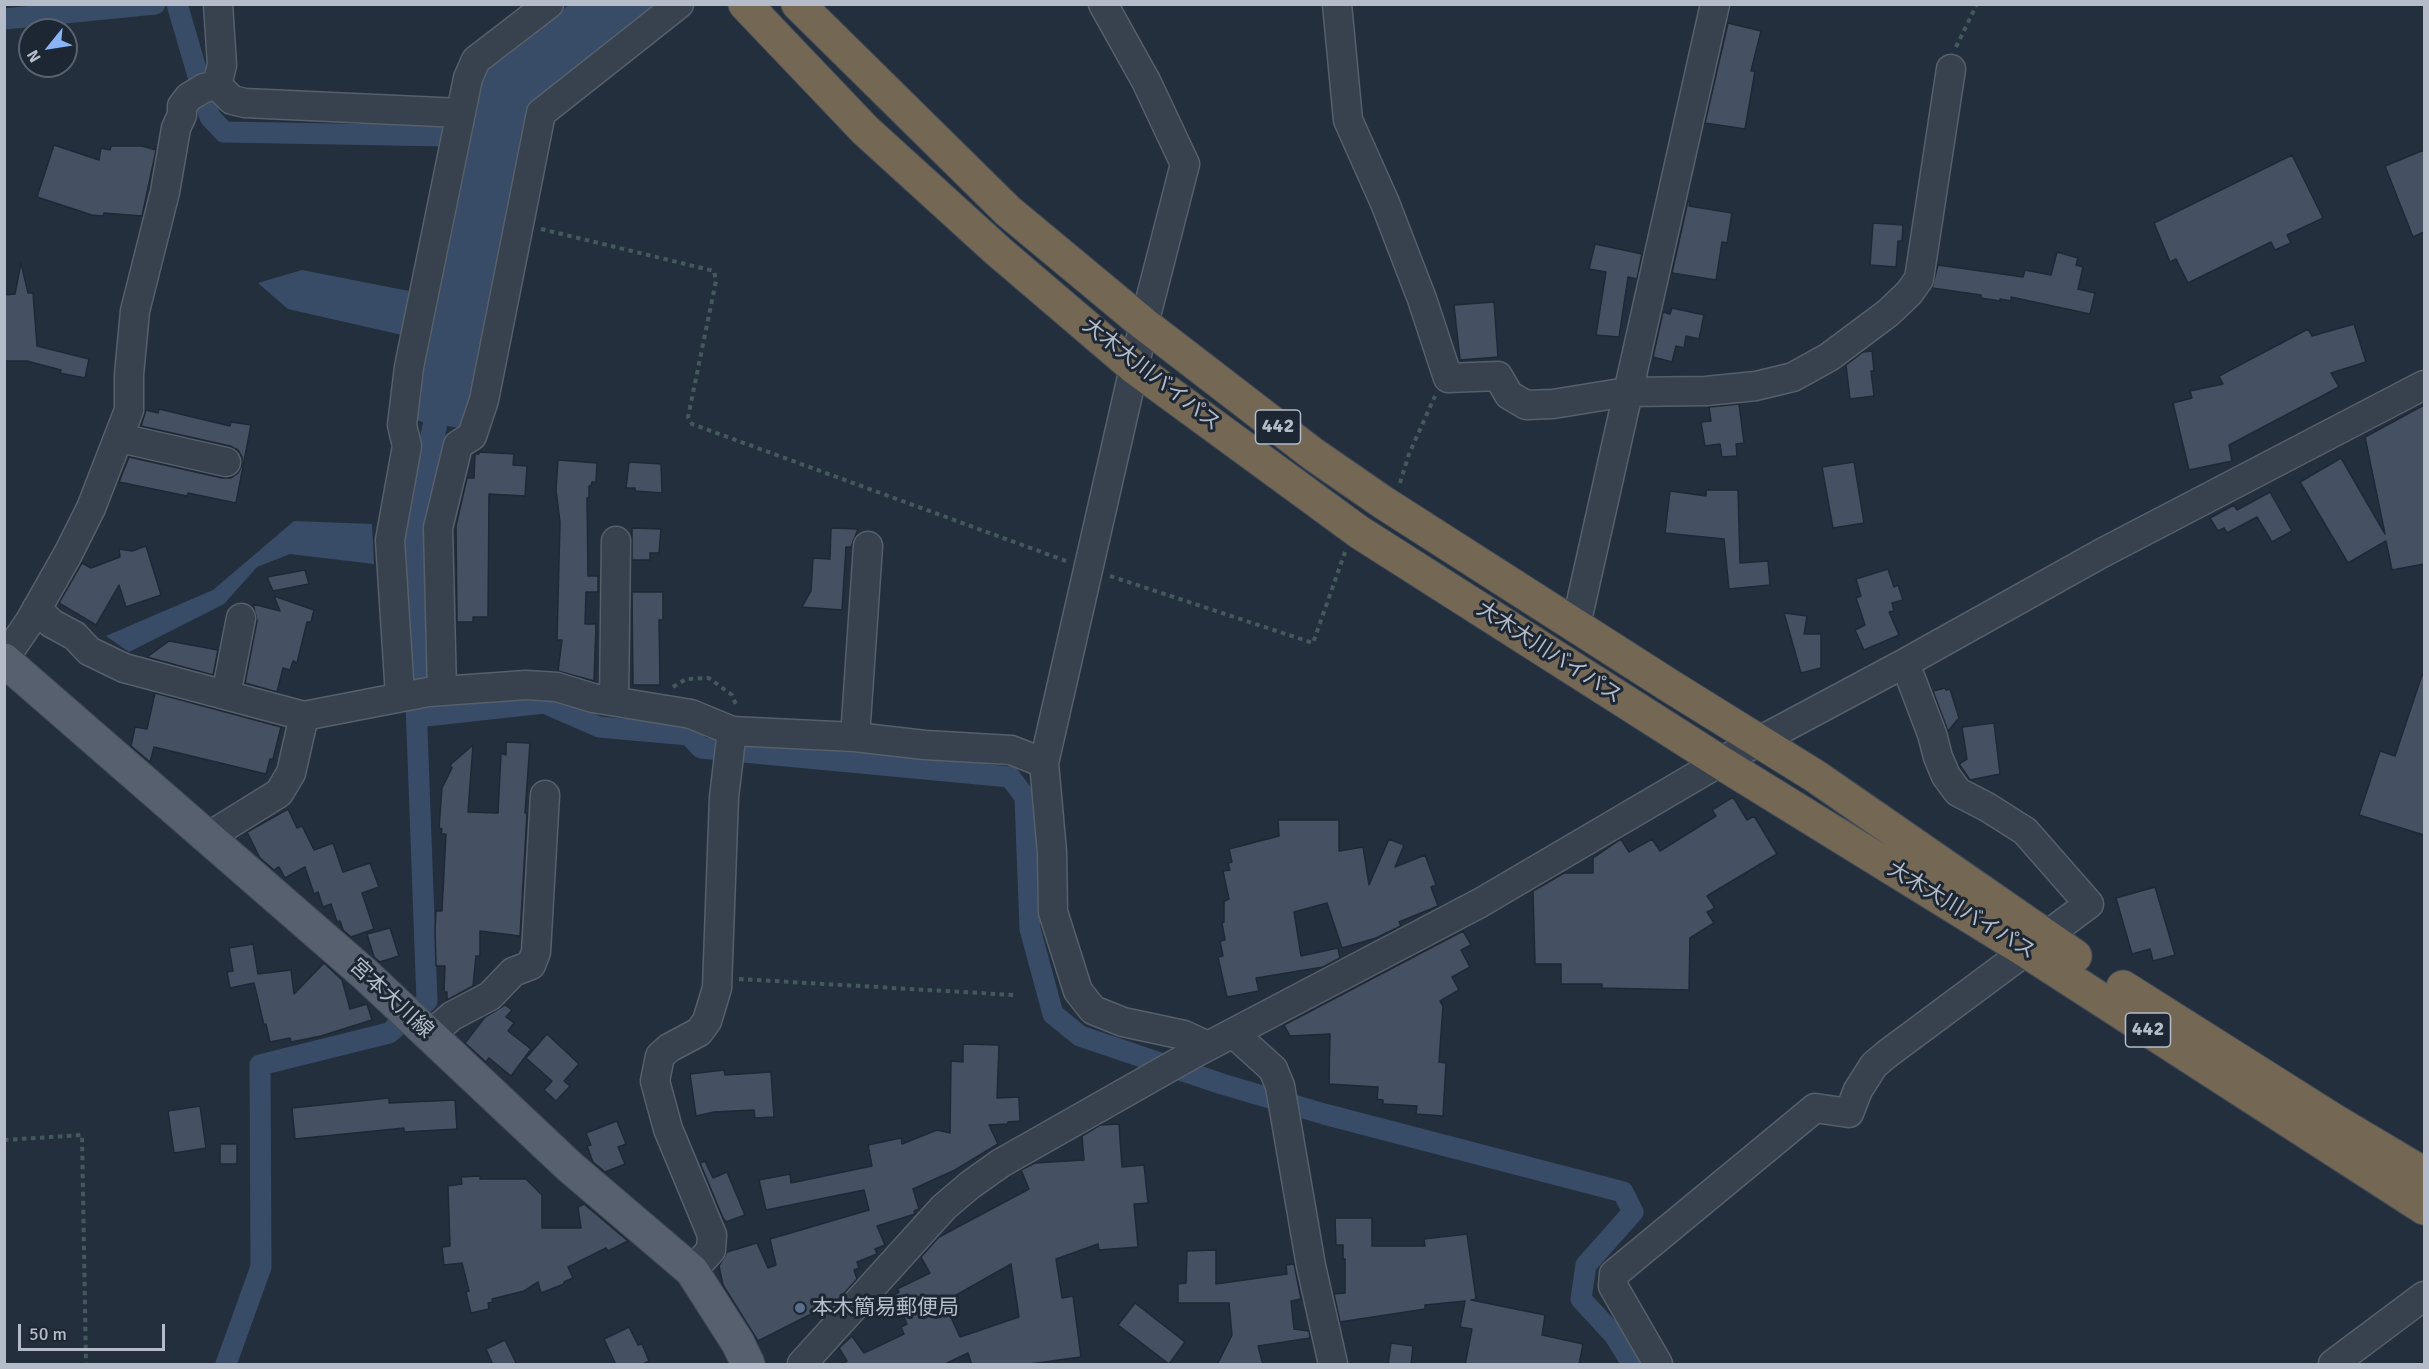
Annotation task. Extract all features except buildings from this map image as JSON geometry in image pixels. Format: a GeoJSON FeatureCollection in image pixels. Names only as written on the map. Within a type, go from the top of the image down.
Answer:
{"type":"FeatureCollection","features":[{"type":"Feature","properties":{"kind":"highway","name":"大木大川バイパス"},"geometry":{"type":"LineString","coordinates":[[745,4],[865,130],[998,251],[1135,368],[1359,532],[1869,855],[2035,944],[2424,1174]]}},
{"type":"Feature","properties":{"kind":"highway","name":"大木大川バイパス"},"geometry":{"type":"LineString","coordinates":[[798,4],[1008,211],[1144,324],[1313,454],[1384,503],[1815,776],[1888,826],[2035,944],[2424,1208]]}},
{"type":"Feature","properties":{"kind":"main road","name":"宮本大川線"},"geometry":{"type":"LineString","coordinates":[[7,666],[366,975],[570,1167],[692,1271],[738,1344],[748,1365]]}},
{"type":"Feature","properties":{"kind":"street"},"geometry":{"type":"LineString","coordinates":[[7,666],[86,517],[120,438],[129,410],[129,375],[135,311],[163,201],[176,128],[182,115],[182,106],[204,90],[222,64],[218,4]]}},
{"type":"Feature","properties":{"kind":"street"},"geometry":{"type":"LineString","coordinates":[[420,693],[390,540],[407,446],[402,425],[408,367],[468,78],[476,60],[549,4]]}},
{"type":"Feature","properties":{"kind":"street"},"geometry":{"type":"LineString","coordinates":[[420,693],[438,528],[458,445],[472,436],[484,400],[541,113],[679,4]]}},
{"type":"Feature","properties":{"kind":"street"},"geometry":{"type":"LineString","coordinates":[[1103,4],[1146,81],[1185,164],[1144,324],[1044,763],[1052,852],[1053,912],[1078,991],[1093,1010],[1123,1022],[1184,1035],[1200,1050]]}},
{"type":"Feature","properties":{"kind":"street"},"geometry":{"type":"LineString","coordinates":[[1337,4],[1348,120],[1385,203],[1448,378],[1498,376],[1509,394],[1526,405],[1552,404],[1627,392],[1706,391],[1756,386],[1793,376],[1829,357],[1888,313],[1909,293],[1918,279],[1952,69]]}},
{"type":"Feature","properties":{"kind":"street"},"geometry":{"type":"LineString","coordinates":[[1576,625],[1715,4]]}},
{"type":"Feature","properties":{"kind":"street"},"geometry":{"type":"LineString","coordinates":[[204,90],[245,103],[461,113]]}},
{"type":"Feature","properties":{"kind":"street"},"geometry":{"type":"LineString","coordinates":[[802,1365],[945,1207],[970,1185],[1001,1163],[1200,1050],[1480,903],[1720,762],[1839,696],[1905,663],[2102,553],[2424,385]]}},
{"type":"Feature","properties":{"kind":"street"},"geometry":{"type":"LineString","coordinates":[[120,438],[226,462]]}},
{"type":"Feature","properties":{"kind":"street"},"geometry":{"type":"LineString","coordinates":[[614,701],[616,541]]}},
{"type":"Feature","properties":{"kind":"street"},"geometry":{"type":"LineString","coordinates":[[855,737],[868,546]]}},
{"type":"Feature","properties":{"kind":"street"},"geometry":{"type":"LineString","coordinates":[[37,608],[51,623],[75,636],[90,651],[124,668],[303,716],[420,693],[526,685],[547,686],[614,701],[691,714],[730,747],[855,737],[925,745],[1011,750],[1044,763]]}},
{"type":"Feature","properties":{"kind":"street"},"geometry":{"type":"LineString","coordinates":[[226,695],[241,618]]}},
{"type":"Feature","properties":{"kind":"street"},"geometry":{"type":"LineString","coordinates":[[1658,1365],[1613,1286],[1614,1274],[1815,1108],[1849,1113],[1858,1090],[1874,1065],[2089,904],[2025,831],[1958,792],[1942,766],[1905,663]]}},
{"type":"Feature","properties":{"kind":"street"},"geometry":{"type":"LineString","coordinates":[[208,837],[279,793],[291,773],[303,716]]}},
{"type":"Feature","properties":{"kind":"street"},"geometry":{"type":"LineString","coordinates":[[692,1271],[711,1250],[712,1235],[668,1129],[657,1093],[656,1067],[660,1056],[669,1048],[699,1032],[707,1021],[717,988],[724,797],[730,747]]}},
{"type":"Feature","properties":{"kind":"street"},"geometry":{"type":"LineString","coordinates":[[430,1035],[452,1016],[490,996],[513,972],[531,965],[536,952],[545,795]]}},
{"type":"Feature","properties":{"kind":"street"},"geometry":{"type":"LineString","coordinates":[[1233,1033],[1273,1069],[1280,1086],[1311,1266],[1333,1365]]}},
{"type":"Feature","properties":{"kind":"street"},"geometry":{"type":"LineString","coordinates":[[2333,1365],[2424,1296]]}},
{"type":"Feature","properties":{"kind":"path"},"geometry":{"type":"LineString","coordinates":[[1952,69],[1957,41],[1977,4]]}},
{"type":"Feature","properties":{"kind":"path"},"geometry":{"type":"LineString","coordinates":[[520,224],[714,271],[716,281],[688,417],[692,424],[1087,568],[1313,643],[1344,552],[1359,532]]}},
{"type":"Feature","properties":{"kind":"path"},"geometry":{"type":"LineString","coordinates":[[1384,503],[1397,490],[1409,454],[1434,397],[1448,378]]}},
{"type":"Feature","properties":{"kind":"path"},"geometry":{"type":"LineString","coordinates":[[717,977],[1014,995]]}},
{"type":"Feature","properties":{"kind":"path"},"geometry":{"type":"LineString","coordinates":[[4,1140],[82,1135],[87,1365]]}},
{"type":"Feature","properties":{"kind":"water"},"geometry":{"type":"Polygon","coordinates":[[[569,5],[663,5],[532,104],[466,425],[460,428],[447,426],[425,540],[428,685],[411,687],[401,529],[423,422],[416,420],[413,416],[480,71],[569,5]]]}},
{"type":"Feature","properties":{"kind":"water"},"geometry":{"type":"Polygon","coordinates":[[[302,270],[409,291],[402,335],[288,309],[258,283],[302,270]]]}},
{"type":"Feature","properties":{"kind":"water"},"geometry":{"type":"Polygon","coordinates":[[[294,521],[372,524],[374,564],[290,554],[257,567],[224,604],[129,652],[106,636],[213,590],[294,521]]]}},
{"type":"Feature","properties":{"kind":"waterway"},"geometry":{"type":"LineString","coordinates":[[4,19],[155,4]]}},
{"type":"Feature","properties":{"kind":"waterway"},"geometry":{"type":"LineString","coordinates":[[177,4],[210,117],[224,132],[447,136]]}},
{"type":"Feature","properties":{"kind":"waterway"},"geometry":{"type":"LineString","coordinates":[[226,1364],[261,1267],[260,1065],[389,1033],[427,1001],[416,703]]}},
{"type":"Feature","properties":{"kind":"waterway"},"geometry":{"type":"LineString","coordinates":[[417,717],[544,703],[599,727],[689,735],[701,748],[1010,777],[1025,797],[1030,929],[1053,1014],[1080,1036],[1222,1084],[1324,1114],[1623,1192],[1633,1212],[1586,1265],[1581,1299],[1615,1336],[1632,1364]]}},
{"type":"Feature","properties":{"kind":"place","name":"本木簡易郵便局"},"geometry":{"type":"Point","coordinates":[800,1308]}}]}
